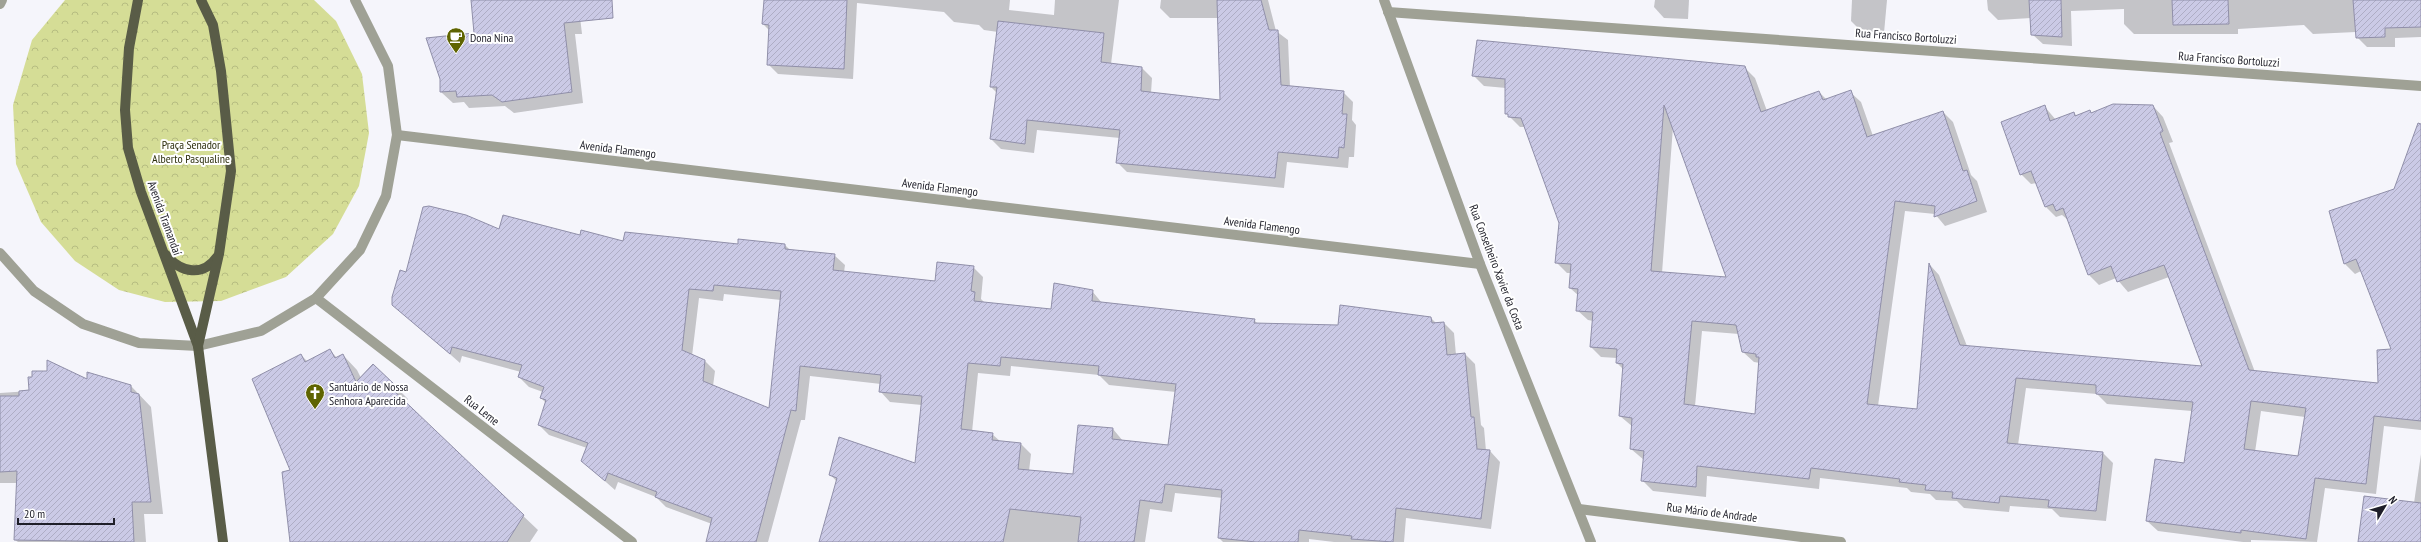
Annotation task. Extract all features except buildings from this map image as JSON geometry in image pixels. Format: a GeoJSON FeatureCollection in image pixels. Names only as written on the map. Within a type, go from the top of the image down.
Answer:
{"type":"FeatureCollection","features":[{"type":"Feature","properties":{"kind":"main road"},"geometry":{"type":"LineString","coordinates":[[137,5],[144,0]]}},
{"type":"Feature","properties":{"kind":"main road","name":"Avenida Tramandaí"},"geometry":{"type":"LineString","coordinates":[[198,346],[219,254],[231,171],[213,25],[201,1]]}},
{"type":"Feature","properties":{"kind":"main road","name":"Avenida Tramandaí"},"geometry":{"type":"LineString","coordinates":[[137,5],[129,48],[125,110],[128,148],[198,346],[223,542]]}},
{"type":"Feature","properties":{"kind":"main road"},"geometry":{"type":"LineString","coordinates":[[163,250],[176,265],[194,271],[212,264],[219,254]]}},
{"type":"Feature","properties":{"kind":"street"},"geometry":{"type":"LineString","coordinates":[[0,4],[2,0]]}},
{"type":"Feature","properties":{"kind":"street","name":"Rua Conselheiro Xavier da Costa"},"geometry":{"type":"LineString","coordinates":[[1384,0],[1480,264],[1591,542]]}},
{"type":"Feature","properties":{"kind":"street"},"geometry":{"type":"LineString","coordinates":[[0,253],[34,291],[83,324],[139,343],[198,346],[260,331],[316,298],[360,250],[386,196],[397,135],[388,66],[359,1]]}},
{"type":"Feature","properties":{"kind":"street","name":"Rua Francisco Bortoluzzi"},"geometry":{"type":"LineString","coordinates":[[1388,12],[2421,86]]}},
{"type":"Feature","properties":{"kind":"street","name":"Avenida Flamengo"},"geometry":{"type":"LineString","coordinates":[[397,135],[1480,264]]}},
{"type":"Feature","properties":{"kind":"street","name":"Rua Leme"},"geometry":{"type":"LineString","coordinates":[[316,298],[632,542]]}},
{"type":"Feature","properties":{"kind":"street","name":"Rua Mário de Andrade"},"geometry":{"type":"LineString","coordinates":[[1579,509],[1841,542]]}},
{"type":"Feature","properties":{"kind":"green space","name":"Praça Senador Alberto Pasqualine"},"geometry":{"type":"Polygon","coordinates":[[[65,0],[314,0],[336,21],[362,74],[369,133],[359,186],[333,234],[286,277],[221,301],[165,302],[119,290],[75,261],[41,222],[16,164],[13,105],[32,40],[65,0]]]}},
{"type":"Feature","properties":{"kind":"place","name":"Dona Nina"},"geometry":{"type":"Point","coordinates":[456,54]}},
{"type":"Feature","properties":{"kind":"place","name":"Santuário de Nossa Senhora Aparecida"},"geometry":{"type":"Point","coordinates":[315,410]}}]}
